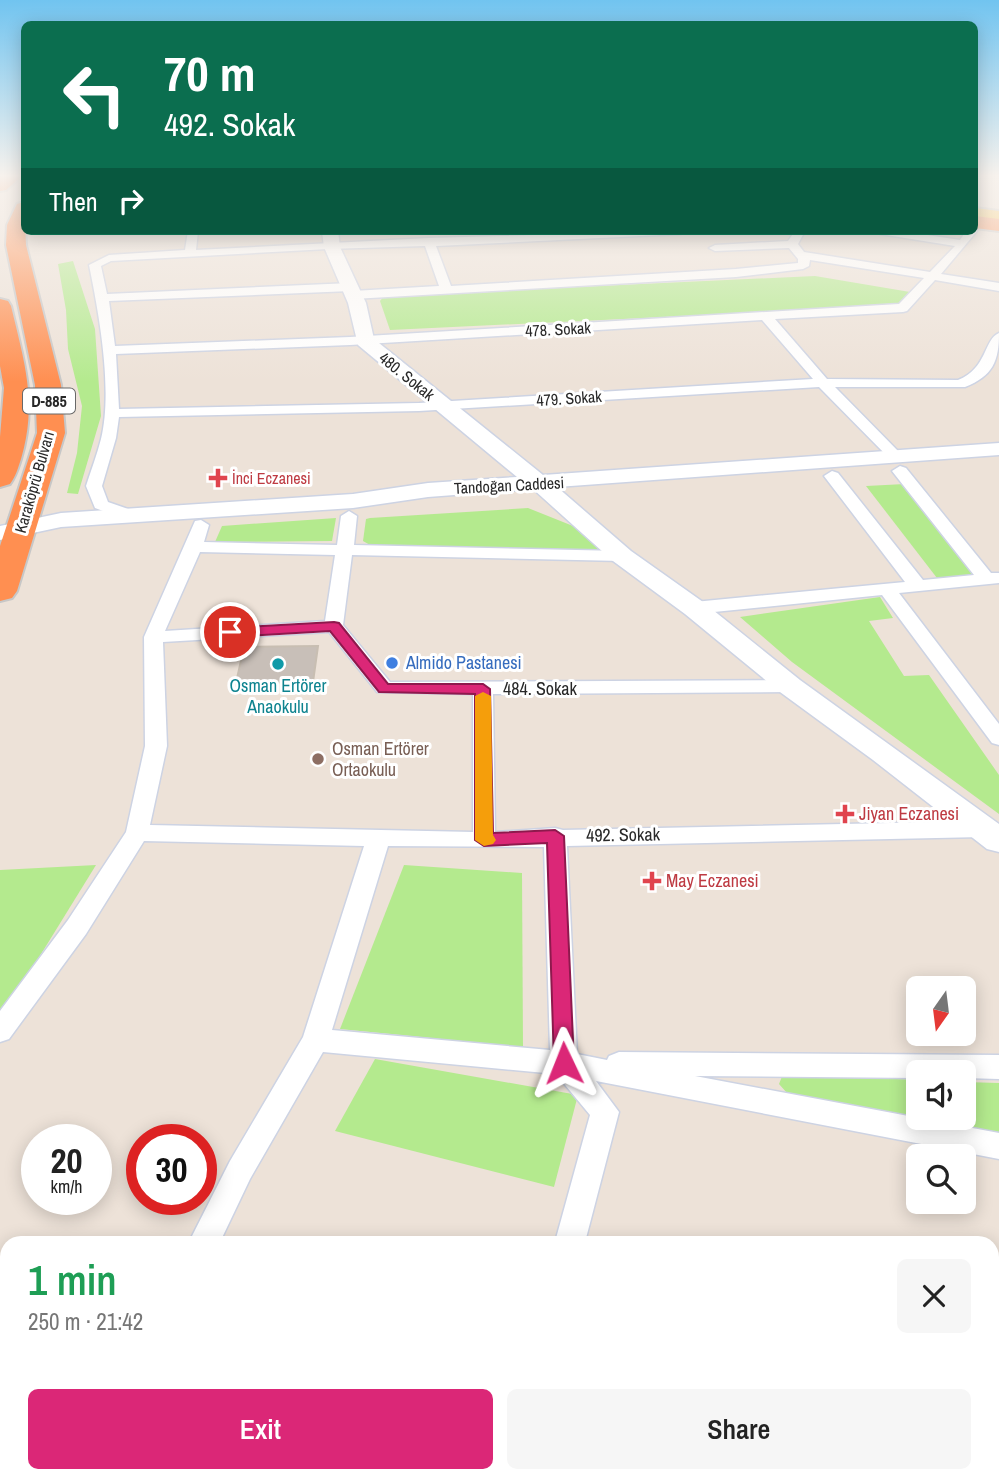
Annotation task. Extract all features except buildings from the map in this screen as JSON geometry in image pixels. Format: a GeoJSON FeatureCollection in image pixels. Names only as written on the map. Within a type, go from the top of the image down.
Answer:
{"type":"FeatureCollection","features":[{"type":"Feature","properties":{"kind":"highway","name":"Karaköprü Bulvarı"},"geometry":{"type":"LineString","coordinates":[[0,591],[10,532],[51,433],[48,385],[16,244]]}},
{"type":"Feature","properties":{"kind":"highway"},"geometry":{"type":"LineString","coordinates":[[42,355],[53,325],[45,273]]}},
{"type":"Feature","properties":{"kind":"highway","name":"Karaköprü Bulvarı"},"geometry":{"type":"LineString","coordinates":[[0,306],[14,436],[0,478]]}},
{"type":"Feature","properties":{"kind":"main road","name":"480. Sokak"},"geometry":{"type":"LineString","coordinates":[[332,244],[352,291],[365,341],[547,490],[622,556],[694,608],[790,686],[884,753],[991,835]]}},
{"type":"Feature","properties":{"kind":"main road","name":"Tandoğan Caddesi"},"geometry":{"type":"LineString","coordinates":[[10,532],[61,520],[340,502],[428,490],[547,490],[832,476],[999,449]]}},
{"type":"Feature","properties":{"kind":"main road","name":"Tandoğan Caddesi"},"geometry":{"type":"LineString","coordinates":[[10,532],[50,536],[197,536],[547,490],[898,464],[999,465]]}},
{"type":"Feature","properties":{"kind":"street"},"geometry":{"type":"LineString","coordinates":[[190,254],[191,244]]}},
{"type":"Feature","properties":{"kind":"street"},"geometry":{"type":"LineString","coordinates":[[125,514],[101,505],[94,486],[108,438],[112,413],[108,328],[94,265],[109,258],[297,244]]}},
{"type":"Feature","properties":{"kind":"street"},"geometry":{"type":"LineString","coordinates":[[430,244],[446,289]]}},
{"type":"Feature","properties":{"kind":"street"},"geometry":{"type":"LineString","coordinates":[[102,298],[446,289],[723,256],[791,244]]}},
{"type":"Feature","properties":{"kind":"street"},"geometry":{"type":"LineString","coordinates":[[723,256],[803,266],[801,255],[792,244]]}},
{"type":"Feature","properties":{"kind":"street","name":"478. Sokak"},"geometry":{"type":"LineString","coordinates":[[109,350],[365,341],[903,309],[930,276],[963,244]]}},
{"type":"Feature","properties":{"kind":"street"},"geometry":{"type":"LineString","coordinates":[[801,255],[999,287]]}},
{"type":"Feature","properties":{"kind":"street"},"geometry":{"type":"LineString","coordinates":[[765,316],[898,464],[993,579]]}},
{"type":"Feature","properties":{"kind":"street","name":"479. Sokak"},"geometry":{"type":"LineString","coordinates":[[112,413],[444,406],[823,383],[960,384],[976,379],[995,358],[999,337]]}},
{"type":"Feature","properties":{"kind":"street"},"geometry":{"type":"LineString","coordinates":[[832,476],[918,586]]}},
{"type":"Feature","properties":{"kind":"street"},"geometry":{"type":"LineString","coordinates":[[153,637],[334,626],[349,516]]}},
{"type":"Feature","properties":{"kind":"street"},"geometry":{"type":"LineString","coordinates":[[0,1031],[77,928],[137,833],[156,746],[153,637],[197,536],[344,550],[622,556]]}},
{"type":"Feature","properties":{"kind":"street"},"geometry":{"type":"LineString","coordinates":[[694,608],[993,579]]}},
{"type":"Feature","properties":{"kind":"street"},"geometry":{"type":"LineString","coordinates":[[886,588],[999,738]]}},
{"type":"Feature","properties":{"kind":"street","name":"484. Sokak"},"geometry":{"type":"LineString","coordinates":[[334,626],[384,688],[790,686]]}},
{"type":"Feature","properties":{"kind":"street"},"geometry":{"type":"LineString","coordinates":[[483,689],[484,840]]}},
{"type":"Feature","properties":{"kind":"street","name":"492. Sokak"},"geometry":{"type":"LineString","coordinates":[[137,833],[484,840],[555,836],[991,835]]}},
{"type":"Feature","properties":{"kind":"street"},"geometry":{"type":"LineString","coordinates":[[555,836],[564,1063],[605,1112],[572,1236]]}},
{"type":"Feature","properties":{"kind":"street"},"geometry":{"type":"LineString","coordinates":[[207,1236],[240,1170],[316,1040],[376,848],[376,838]]}},
{"type":"Feature","properties":{"kind":"street"},"geometry":{"type":"LineString","coordinates":[[316,1040],[564,1063],[999,1068]]}},
{"type":"Feature","properties":{"kind":"street"},"geometry":{"type":"LineString","coordinates":[[564,1063],[999,1146]]}},
{"type":"Feature","properties":{"kind":"green space"},"geometry":{"type":"Polygon","coordinates":[[[73,261],[95,329],[101,416],[78,494],[67,493],[77,453],[82,406],[68,349],[66,310],[58,264],[73,261]]]}},
{"type":"Feature","properties":{"kind":"green space"},"geometry":{"type":"Polygon","coordinates":[[[815,276],[910,292],[896,306],[390,330],[380,301],[384,296],[815,276]]]}},
{"type":"Feature","properties":{"kind":"green space"},"geometry":{"type":"Polygon","coordinates":[[[905,484],[980,575],[937,578],[866,486],[905,484]]]}},
{"type":"Feature","properties":{"kind":"green space"},"geometry":{"type":"Polygon","coordinates":[[[528,508],[578,528],[602,550],[370,545],[363,541],[366,519],[370,518],[528,508]]]}},
{"type":"Feature","properties":{"kind":"green space"},"geometry":{"type":"Polygon","coordinates":[[[336,518],[332,541],[215,542],[222,526],[336,518]]]}},
{"type":"Feature","properties":{"kind":"green space"},"geometry":{"type":"Polygon","coordinates":[[[880,597],[893,618],[869,621],[904,676],[929,675],[999,775],[999,814],[792,662],[740,617],[880,597]]]}},
{"type":"Feature","properties":{"kind":"green space"},"geometry":{"type":"Polygon","coordinates":[[[96,865],[38,959],[0,1012],[0,870],[96,865]]]}},
{"type":"Feature","properties":{"kind":"green space"},"geometry":{"type":"Polygon","coordinates":[[[404,865],[522,873],[523,1047],[340,1029],[404,865]]]}},
{"type":"Feature","properties":{"kind":"green space"},"geometry":{"type":"Polygon","coordinates":[[[375,1059],[578,1095],[554,1187],[335,1131],[375,1059]]]}},
{"type":"Feature","properties":{"kind":"green space"},"geometry":{"type":"Polygon","coordinates":[[[783,1074],[906,1079],[906,1119],[796,1103],[779,1084],[783,1074]]]}},
{"type":"Feature","properties":{"kind":"green space"},"geometry":{"type":"Polygon","coordinates":[[[976,1082],[999,1083],[999,1132],[976,1129],[976,1082]]]}},
{"type":"Feature","properties":{"kind":"slow traffic"},"geometry":{"type":"LineString","coordinates":[[483,696],[484,840],[487,840]]}},
{"type":"Feature","properties":{"kind":"place","name":"İnci Eczanesi"},"geometry":{"type":"Point","coordinates":[218,478]}},
{"type":"Feature","properties":{"kind":"place","name":"Almido Pastanesi"},"geometry":{"type":"Point","coordinates":[392,663]}},
{"type":"Feature","properties":{"kind":"place","name":"Osman Ertörer Anaokulu"},"geometry":{"type":"Point","coordinates":[278,664]}},
{"type":"Feature","properties":{"kind":"place","name":"Osman Ertörer Ortaokulu"},"geometry":{"type":"Point","coordinates":[318,759]}},
{"type":"Feature","properties":{"kind":"place","name":"Jiyan Eczanesi"},"geometry":{"type":"Point","coordinates":[845,814]}},
{"type":"Feature","properties":{"kind":"place","name":"May Eczanesi"},"geometry":{"type":"Point","coordinates":[652,881]}},
{"type":"Feature","properties":{"kind":"route"},"geometry":{"type":"LineString","coordinates":[[230,632],[334,626],[384,688],[483,689],[484,840],[555,836],[564,1063]]}}]}
